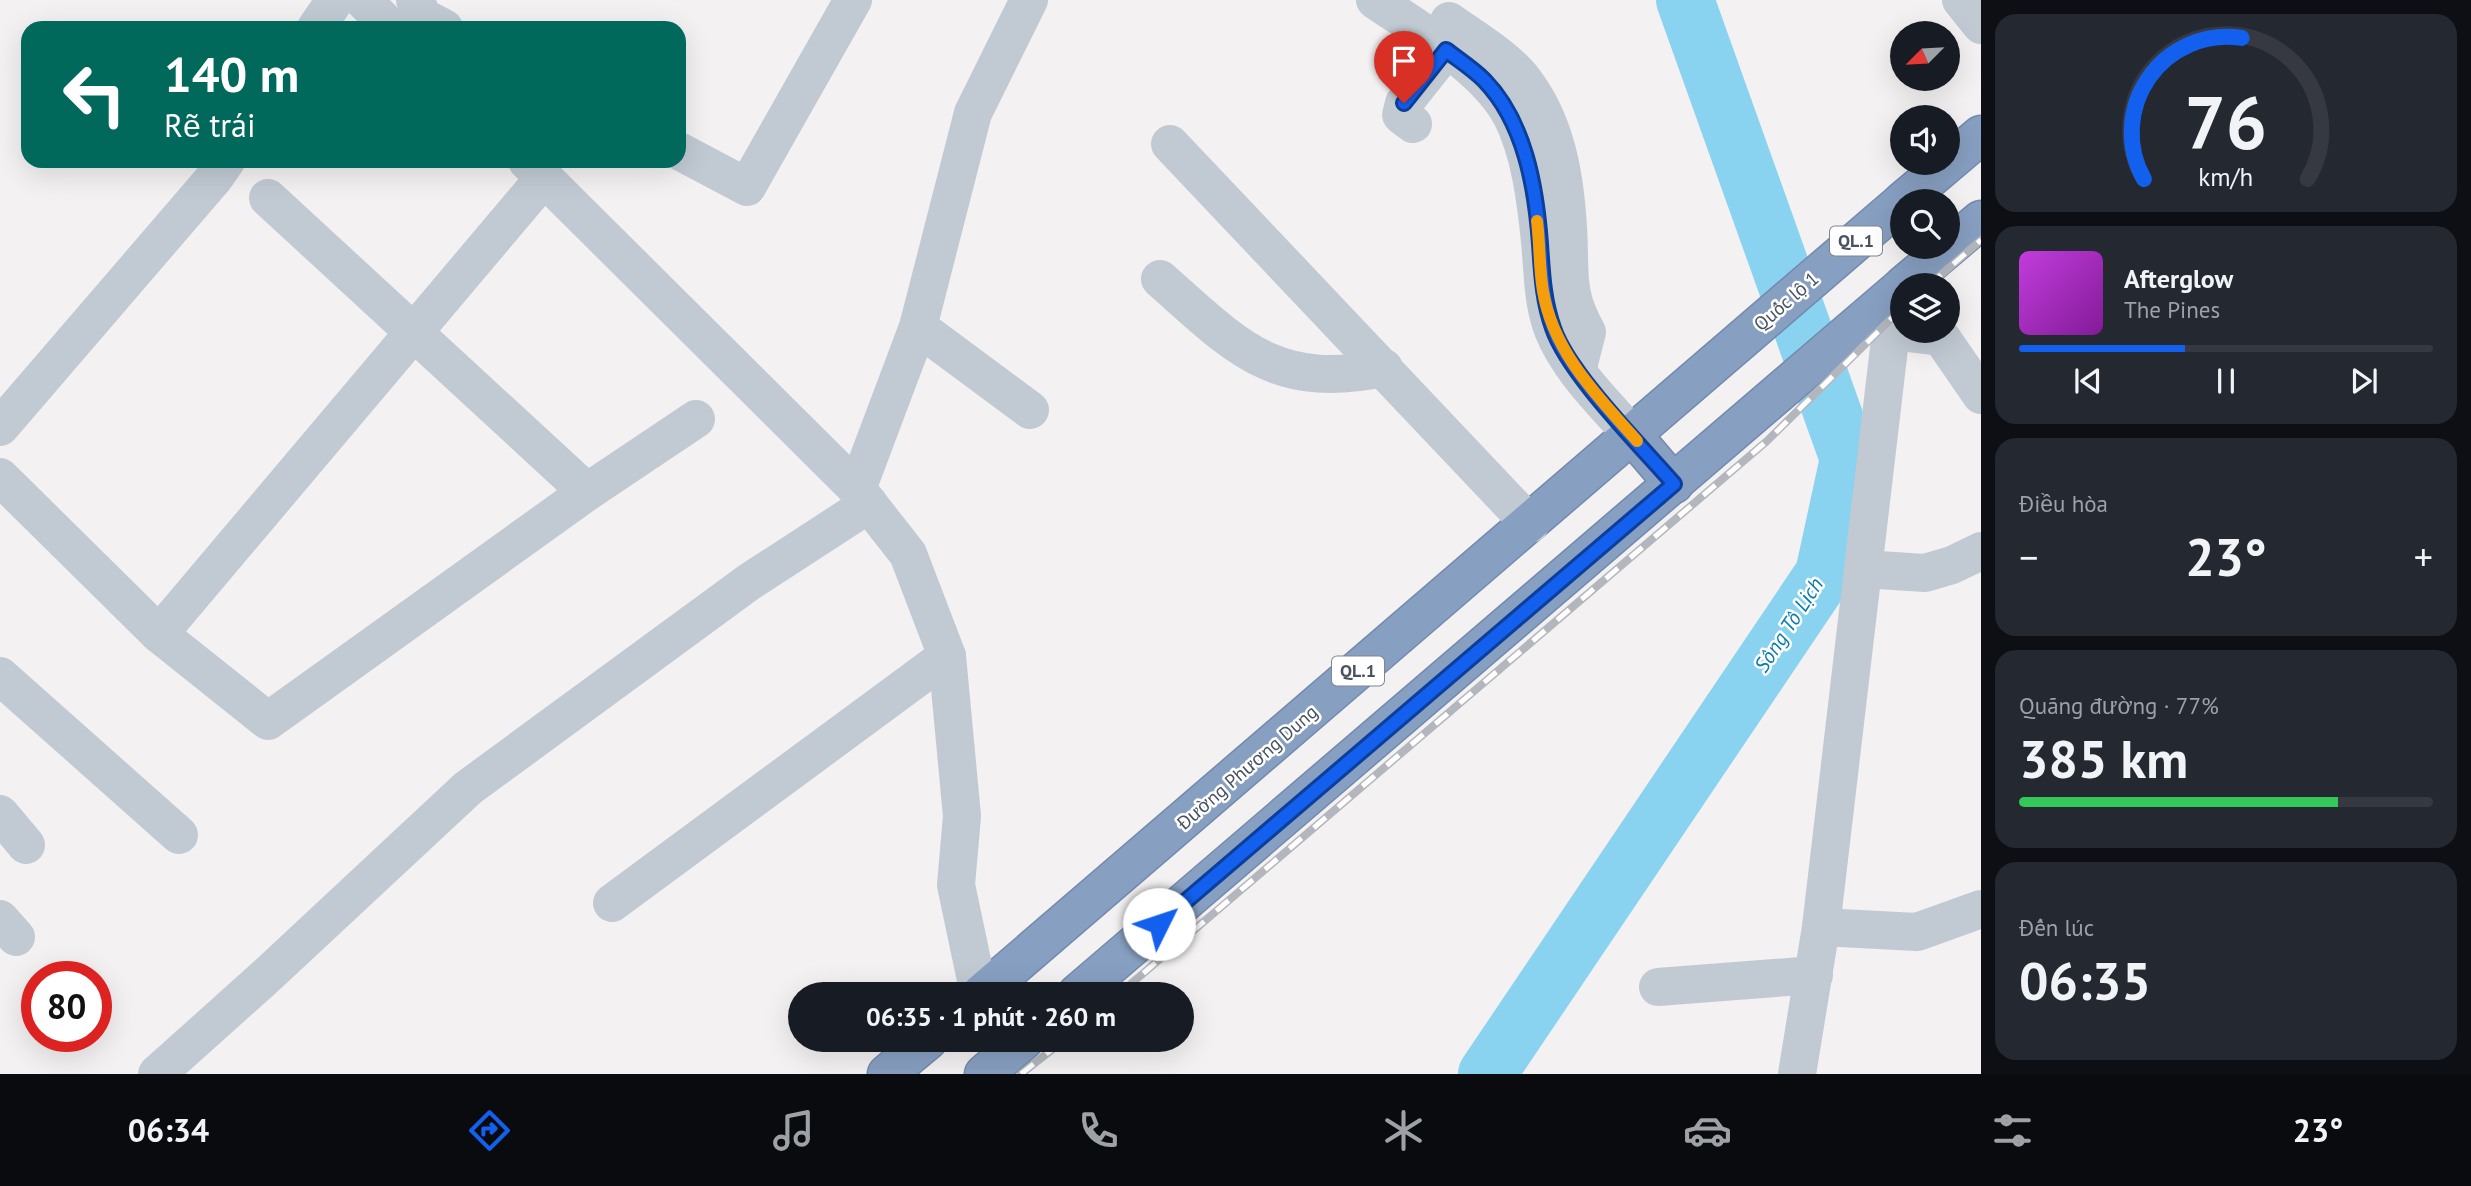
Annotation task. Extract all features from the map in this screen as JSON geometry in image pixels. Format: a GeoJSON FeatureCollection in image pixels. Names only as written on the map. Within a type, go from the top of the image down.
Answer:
{"type":"FeatureCollection","features":[{"type":"Feature","properties":{"kind":"highway","name":"Quốc lộ 1"},"geometry":{"type":"LineString","coordinates":[[1918,189],[1981,135]]}},
{"type":"Feature","properties":{"kind":"highway","name":"Quốc lộ 1"},"geometry":{"type":"LineString","coordinates":[[1734,347],[1890,213]]}},
{"type":"Feature","properties":{"kind":"highway"},"geometry":{"type":"LineString","coordinates":[[1918,273],[1981,220]]}},
{"type":"Feature","properties":{"kind":"highway"},"geometry":{"type":"LineString","coordinates":[[1091,982],[1772,400],[1869,327],[1890,302]]}},
{"type":"Feature","properties":{"kind":"highway","name":"Đường Phương Dung"},"geometry":{"type":"LineString","coordinates":[[994,982],[1734,347]]}},
{"type":"Feature","properties":{"kind":"highway"},"geometry":{"type":"LineString","coordinates":[[1633,436],[1674,484]]}},
{"type":"Feature","properties":{"kind":"highway"},"geometry":{"type":"LineString","coordinates":[[887,1074],[914,1052]]}},
{"type":"Feature","properties":{"kind":"highway"},"geometry":{"type":"LineString","coordinates":[[984,1074],[1007,1052]]}},
{"type":"Feature","properties":{"kind":"street"},"geometry":{"type":"LineString","coordinates":[[321,21],[335,0]]}},
{"type":"Feature","properties":{"kind":"street"},"geometry":{"type":"LineString","coordinates":[[363,0],[384,21]]}},
{"type":"Feature","properties":{"kind":"street"},"geometry":{"type":"LineString","coordinates":[[415,0],[423,17],[431,21]]}},
{"type":"Feature","properties":{"kind":"street"},"geometry":{"type":"LineString","coordinates":[[686,155],[747,187],[853,0]]}},
{"type":"Feature","properties":{"kind":"street"},"geometry":{"type":"LineString","coordinates":[[157,1074],[468,788],[749,583],[863,496],[918,327],[973,113],[1029,0]]}},
{"type":"Feature","properties":{"kind":"street"},"geometry":{"type":"LineString","coordinates":[[1375,0],[1485,80],[1511,116],[1528,162],[1540,241],[1543,291],[1553,331],[1577,371],[1633,436]]}},
{"type":"Feature","properties":{"kind":"street"},"geometry":{"type":"LineString","coordinates":[[1419,0],[1498,56],[1520,77],[1539,104],[1554,135],[1563,179],[1568,229],[1569,288],[1577,313],[1587,331],[1577,371]]}},
{"type":"Feature","properties":{"kind":"street"},"geometry":{"type":"LineString","coordinates":[[1961,0],[1981,25]]}},
{"type":"Feature","properties":{"kind":"street"},"geometry":{"type":"LineString","coordinates":[[1413,124],[1401,115],[1404,103],[1446,50]]}},
{"type":"Feature","properties":{"kind":"street"},"geometry":{"type":"LineString","coordinates":[[1170,144],[1530,524]]}},
{"type":"Feature","properties":{"kind":"street"},"geometry":{"type":"LineString","coordinates":[[0,427],[220,168]]}},
{"type":"Feature","properties":{"kind":"street"},"geometry":{"type":"LineString","coordinates":[[159,634],[414,332],[535,169],[863,496],[908,554],[947,656],[962,816],[956,885],[977,982]]}},
{"type":"Feature","properties":{"kind":"street"},"geometry":{"type":"LineString","coordinates":[[268,198],[587,492]]}},
{"type":"Feature","properties":{"kind":"street"},"geometry":{"type":"LineString","coordinates":[[1160,279],[1234,344],[1277,366],[1324,375],[1355,374],[1384,368]]}},
{"type":"Feature","properties":{"kind":"street"},"geometry":{"type":"LineString","coordinates":[[918,327],[1030,410]]}},
{"type":"Feature","properties":{"kind":"street"},"geometry":{"type":"LineString","coordinates":[[1797,1074],[1821,927],[1863,569],[1869,327],[1941,337],[1981,395]]}},
{"type":"Feature","properties":{"kind":"street"},"geometry":{"type":"LineString","coordinates":[[0,477],[159,634],[268,721],[587,492],[695,419]]}},
{"type":"Feature","properties":{"kind":"street"},"geometry":{"type":"LineString","coordinates":[[1863,569],[1925,573],[1952,565],[1981,551]]}},
{"type":"Feature","properties":{"kind":"street"},"geometry":{"type":"LineString","coordinates":[[612,903],[947,656]]}},
{"type":"Feature","properties":{"kind":"street"},"geometry":{"type":"LineString","coordinates":[[0,676],[179,835]]}},
{"type":"Feature","properties":{"kind":"street"},"geometry":{"type":"LineString","coordinates":[[0,814],[26,845]]}},
{"type":"Feature","properties":{"kind":"street"},"geometry":{"type":"LineString","coordinates":[[1821,927],[1917,932],[1981,909]]}},
{"type":"Feature","properties":{"kind":"street"},"geometry":{"type":"LineString","coordinates":[[1658,986],[1814,975]]}},
{"type":"Feature","properties":{"kind":"waterway","name":"Sông Tô Lịch"},"geometry":{"type":"LineString","coordinates":[[1487,1074],[1824,574],[1849,459],[1685,0]]}},
{"type":"Feature","properties":{"kind":"railway"},"geometry":{"type":"LineString","coordinates":[[1943,273],[1981,240]]}},
{"type":"Feature","properties":{"kind":"railway"},"geometry":{"type":"LineString","coordinates":[[1133,982],[1767,441],[1890,320]]}},
{"type":"Feature","properties":{"kind":"railway"},"geometry":{"type":"LineString","coordinates":[[1021,1074],[1049,1052]]}},
{"type":"Feature","properties":{"kind":"slow traffic"},"geometry":{"type":"LineString","coordinates":[[1537,221],[1543,291],[1553,331],[1577,371],[1637,441]]}},
{"type":"Feature","properties":{"kind":"route"},"geometry":{"type":"LineString","coordinates":[[1159,924],[1674,484],[1577,371],[1553,331],[1543,291],[1540,241],[1528,162],[1511,116],[1485,80],[1446,50],[1404,103]]}}]}
